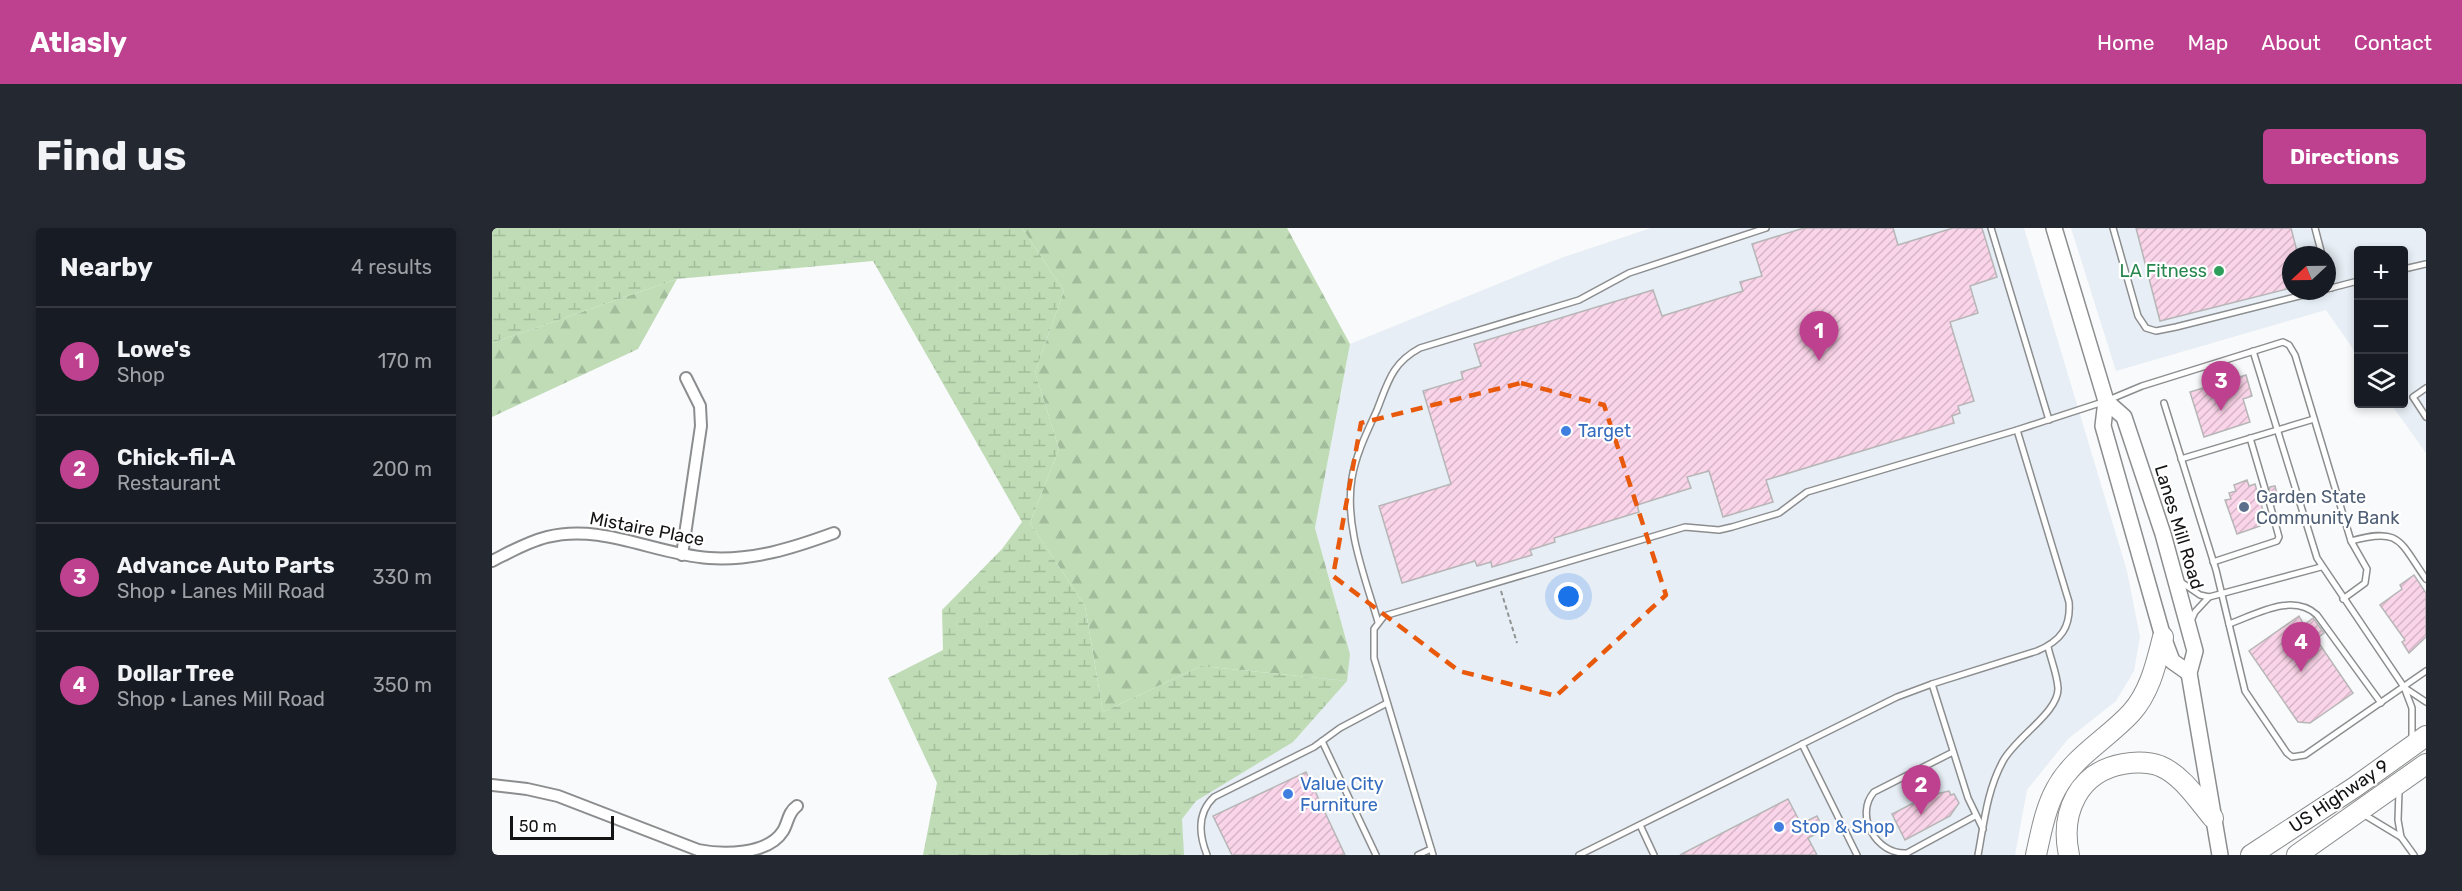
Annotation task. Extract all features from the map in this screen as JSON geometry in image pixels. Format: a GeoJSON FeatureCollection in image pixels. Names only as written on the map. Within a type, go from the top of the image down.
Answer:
{"type":"FeatureCollection","features":[{"type":"Feature","properties":{"kind":"highway"},"geometry":{"type":"LineString","coordinates":[[2036,855],[2055,789],[2073,765],[2131,713],[2144,695],[2163,637]]}},
{"type":"Feature","properties":{"kind":"highway","name":"US Highway 9"},"geometry":{"type":"LineString","coordinates":[[2251,855],[2419,741]]}},
{"type":"Feature","properties":{"kind":"highway"},"geometry":{"type":"LineString","coordinates":[[2069,855],[2065,830],[2071,804],[2087,782],[2116,765],[2150,763],[2161,767],[2175,775],[2213,818]]}},
{"type":"Feature","properties":{"kind":"highway","name":"US Highway 9"},"geometry":{"type":"LineString","coordinates":[[2297,855],[2426,764]]}},
{"type":"Feature","properties":{"kind":"street","name":"Lanes Mill Road"},"geometry":{"type":"LineString","coordinates":[[2054,228],[2106,401],[2103,426],[2163,637],[2172,661],[2189,673]]}},
{"type":"Feature","properties":{"kind":"street"},"geometry":{"type":"LineString","coordinates":[[682,555],[701,426],[698,400],[686,378]]}},
{"type":"Feature","properties":{"kind":"street","name":"Lanes Mill Road"},"geometry":{"type":"LineString","coordinates":[[2106,401],[2124,417],[2175,577],[2195,651],[2189,673],[2220,855]]}},
{"type":"Feature","properties":{"kind":"street","name":"Mistaire Place"},"geometry":{"type":"LineString","coordinates":[[492,561],[545,537],[581,533],[613,537],[682,555],[710,558],[748,557],[794,548],[834,533]]}},
{"type":"Feature","properties":{"kind":"street"},"geometry":{"type":"LineString","coordinates":[[492,785],[527,789],[558,796],[698,850],[720,854],[746,852],[771,843],[782,833],[792,809],[797,806]]}},
{"type":"Feature","properties":{"kind":"lane"},"geometry":{"type":"LineString","coordinates":[[1378,622],[1351,519],[1351,480],[1356,460],[1391,375],[1401,359],[1420,348],[1579,300],[1629,273],[1766,228]]}},
{"type":"Feature","properties":{"kind":"lane"},"geometry":{"type":"LineString","coordinates":[[1991,228],[2049,420]]}},
{"type":"Feature","properties":{"kind":"lane"},"geometry":{"type":"LineString","coordinates":[[2113,228],[2139,316],[2146,328],[2156,331],[2282,300]]}},
{"type":"Feature","properties":{"kind":"lane"},"geometry":{"type":"LineString","coordinates":[[2315,228],[2320,246]]}},
{"type":"Feature","properties":{"kind":"lane"},"geometry":{"type":"LineString","coordinates":[[2408,268],[2426,264]]}},
{"type":"Feature","properties":{"kind":"lane"},"geometry":{"type":"LineString","coordinates":[[2336,286],[2354,282]]}},
{"type":"Feature","properties":{"kind":"lane"},"geometry":{"type":"LineString","coordinates":[[1418,855],[1432,852],[1373,651],[1374,629],[1378,622],[1393,613],[1689,526],[1719,530],[1779,513],[1808,492],[2049,420],[2142,386],[2283,342],[2289,345],[2295,355],[2351,541],[2367,569],[2365,583],[2343,599]]}},
{"type":"Feature","properties":{"kind":"lane"},"geometry":{"type":"LineString","coordinates":[[2253,351],[2312,545],[2321,567],[2404,687],[2419,741]]}},
{"type":"Feature","properties":{"kind":"lane"},"geometry":{"type":"LineString","coordinates":[[2426,388],[2413,397],[2426,417]]}},
{"type":"Feature","properties":{"kind":"lane"},"geometry":{"type":"LineString","coordinates":[[2164,403],[2213,562],[2246,691],[2287,753],[2292,757],[2305,756],[2426,671]]}},
{"type":"Feature","properties":{"kind":"lane"},"geometry":{"type":"LineString","coordinates":[[2181,459],[2314,419]]}},
{"type":"Feature","properties":{"kind":"lane"},"geometry":{"type":"LineString","coordinates":[[1579,855],[1897,697],[2048,647],[2062,635],[2070,614],[2069,602],[2017,430]]}},
{"type":"Feature","properties":{"kind":"lane"},"geometry":{"type":"LineString","coordinates":[[2250,438],[2265,489]]}},
{"type":"Feature","properties":{"kind":"lane"},"geometry":{"type":"LineString","coordinates":[[2213,562],[2277,542],[2280,537],[2269,501]]}},
{"type":"Feature","properties":{"kind":"lane"},"geometry":{"type":"LineString","coordinates":[[2351,541],[2375,534],[2387,534],[2394,537],[2426,579]]}},
{"type":"Feature","properties":{"kind":"lane"},"geometry":{"type":"LineString","coordinates":[[2188,628],[2195,612],[2209,597],[2321,567]]}},
{"type":"Feature","properties":{"kind":"lane"},"geometry":{"type":"LineString","coordinates":[[2175,577],[2192,590],[2209,597]]}},
{"type":"Feature","properties":{"kind":"lane"},"geometry":{"type":"LineString","coordinates":[[2229,624],[2290,604],[2310,608],[2380,703]]}},
{"type":"Feature","properties":{"kind":"lane"},"geometry":{"type":"LineString","coordinates":[[1978,855],[1992,784],[2004,758],[2021,736],[2046,714],[2056,699],[2057,681],[2048,647]]}},
{"type":"Feature","properties":{"kind":"lane"},"geometry":{"type":"LineString","coordinates":[[1932,684],[1975,816],[1983,830]]}},
{"type":"Feature","properties":{"kind":"lane"},"geometry":{"type":"LineString","coordinates":[[2404,687],[2426,702]]}},
{"type":"Feature","properties":{"kind":"lane"},"geometry":{"type":"LineString","coordinates":[[1207,855],[1201,835],[1201,822],[1207,804],[1214,797],[1322,741],[1340,728],[1387,703]]}},
{"type":"Feature","properties":{"kind":"lane"},"geometry":{"type":"LineString","coordinates":[[1322,741],[1376,855]]}},
{"type":"Feature","properties":{"kind":"lane"},"geometry":{"type":"LineString","coordinates":[[1802,744],[1857,855]]}},
{"type":"Feature","properties":{"kind":"lane"},"geometry":{"type":"LineString","coordinates":[[1953,752],[1874,792],[1866,808],[1870,829],[1882,848],[1900,854],[1907,853],[1975,816]]}},
{"type":"Feature","properties":{"kind":"lane"},"geometry":{"type":"LineString","coordinates":[[2399,784],[2398,820],[2401,837],[2412,853],[2403,855]]}},
{"type":"Feature","properties":{"kind":"lane"},"geometry":{"type":"LineString","coordinates":[[2359,812],[2401,837]]}},
{"type":"Feature","properties":{"kind":"lane"},"geometry":{"type":"LineString","coordinates":[[1640,825],[1654,855]]}},
{"type":"Feature","properties":{"kind":"path"},"geometry":{"type":"LineString","coordinates":[[1501,581],[1500,590],[1517,643]]}},
{"type":"Feature","properties":{"kind":"highlighted area"},"geometry":{"type":"Polygon","coordinates":[[[1521,383],[1604,405],[1666,595],[1556,696],[1459,671],[1333,576],[1361,423],[1521,383]]]}},
{"type":"Feature","properties":{"kind":"shaded area"},"geometry":{"type":"Polygon","coordinates":[[[1651,228],[2024,228],[2127,571],[2140,637],[2134,671],[2116,701],[2068,739],[2027,790],[2015,855],[1180,855],[1159,808],[1350,654],[1315,528],[1350,344],[1564,257],[1651,228]]]}},
{"type":"Feature","properties":{"kind":"shaded area"},"geometry":{"type":"Polygon","coordinates":[[[2071,228],[2426,228],[2426,453],[2394,408],[2408,408],[2408,246],[2354,246],[2354,350],[2326,310],[2116,371],[2071,228]]]}},
{"type":"Feature","properties":{"kind":"green space"},"geometry":{"type":"Polygon","coordinates":[[[492,228],[1022,228],[1064,291],[1035,372],[1059,449],[1030,523],[1085,606],[1103,712],[1201,666],[1347,681],[1293,742],[1196,801],[1182,819],[1184,855],[923,855],[937,783],[888,678],[943,650],[942,610],[1002,549],[1022,522],[873,261],[677,279],[492,343],[492,228]]]}},
{"type":"Feature","properties":{"kind":"green space"},"geometry":{"type":"Polygon","coordinates":[[[1022,228],[1287,228],[1350,344],[1315,528],[1350,654],[1347,681],[1201,666],[1103,712],[1085,606],[1030,523],[1059,449],[1035,372],[1064,291],[1022,228]]]}},
{"type":"Feature","properties":{"kind":"green space"},"geometry":{"type":"Polygon","coordinates":[[[677,279],[638,349],[492,417],[492,343],[677,279]]]}},
{"type":"Feature","properties":{"kind":"building"},"geometry":{"type":"Polygon","coordinates":[[[1804,228],[1893,228],[1898,245],[1953,228],[1982,228],[1997,277],[1970,286],[1978,313],[1950,322],[1974,401],[1958,406],[1960,413],[1952,416],[1954,423],[1766,480],[1773,502],[1723,517],[1709,471],[1687,477],[1691,488],[1637,505],[1639,512],[1554,538],[1555,542],[1530,550],[1532,555],[1492,567],[1491,562],[1477,566],[1475,561],[1402,583],[1379,506],[1451,484],[1423,391],[1463,379],[1461,372],[1481,366],[1474,344],[1653,290],[1662,316],[1743,291],[1740,282],[1762,276],[1752,244],[1804,228]]]}},
{"type":"Feature","properties":{"kind":"building","name":"LA Fitness"},"geometry":{"type":"Polygon","coordinates":[[[2136,228],[2291,228],[2296,246],[2282,246],[2282,290],[2160,321],[2136,228]]]}},
{"type":"Feature","properties":{"kind":"building"},"geometry":{"type":"Polygon","coordinates":[[[2246,375],[2252,396],[2243,399],[2250,422],[2204,437],[2190,392],[2246,375]]]}},
{"type":"Feature","properties":{"kind":"building","name":"Garden State Community Bank"},"geometry":{"type":"Polygon","coordinates":[[[2247,480],[2249,486],[2255,484],[2257,491],[2260,490],[2264,494],[2269,492],[2270,487],[2275,486],[2278,498],[2267,497],[2261,503],[2263,511],[2256,513],[2260,526],[2237,534],[2225,500],[2231,499],[2229,493],[2236,491],[2234,485],[2247,480]]]}},
{"type":"Feature","properties":{"kind":"building"},"geometry":{"type":"Polygon","coordinates":[[[2414,575],[2426,593],[2426,637],[2409,653],[2402,642],[2405,640],[2380,605],[2402,589],[2400,585],[2414,575]]]}},
{"type":"Feature","properties":{"kind":"building"},"geometry":{"type":"Polygon","coordinates":[[[2299,616],[2304,625],[2313,618],[2324,633],[2316,639],[2353,693],[2310,723],[2298,722],[2249,651],[2299,616]]]}},
{"type":"Feature","properties":{"kind":"building","name":"Value City Furniture"},"geometry":{"type":"Polygon","coordinates":[[[1306,772],[1345,855],[1232,855],[1213,816],[1306,772]]]}},
{"type":"Feature","properties":{"kind":"building"},"geometry":{"type":"Polygon","coordinates":[[[1949,791],[1951,795],[1954,794],[1959,803],[1950,816],[1905,840],[1892,814],[1929,795],[1931,797],[1949,791]]]}},
{"type":"Feature","properties":{"kind":"building","name":"Stop & Shop"},"geometry":{"type":"Polygon","coordinates":[[[1788,799],[1801,824],[1817,816],[1824,830],[1808,838],[1817,855],[1680,855],[1788,799]]]}},
{"type":"Feature","properties":{"kind":"place","name":"LA Fitness"},"geometry":{"type":"Point","coordinates":[2219,271]}},
{"type":"Feature","properties":{"kind":"place","name":"Lowe's"},"geometry":{"type":"Point","coordinates":[1819,361]}},
{"type":"Feature","properties":{"kind":"place","name":"Advance Auto Parts"},"geometry":{"type":"Point","coordinates":[2221,411]}},
{"type":"Feature","properties":{"kind":"place","name":"Target"},"geometry":{"type":"Point","coordinates":[1566,431]}},
{"type":"Feature","properties":{"kind":"place","name":"Garden State Community Bank"},"geometry":{"type":"Point","coordinates":[2244,507]}},
{"type":"Feature","properties":{"kind":"place","name":"Dollar Tree"},"geometry":{"type":"Point","coordinates":[2301,672]}},
{"type":"Feature","properties":{"kind":"place","name":"Value City Furniture"},"geometry":{"type":"Point","coordinates":[1288,794]}},
{"type":"Feature","properties":{"kind":"place","name":"Chick-fil-A"},"geometry":{"type":"Point","coordinates":[1921,815]}},
{"type":"Feature","properties":{"kind":"place","name":"Stop & Shop"},"geometry":{"type":"Point","coordinates":[1779,827]}}]}
